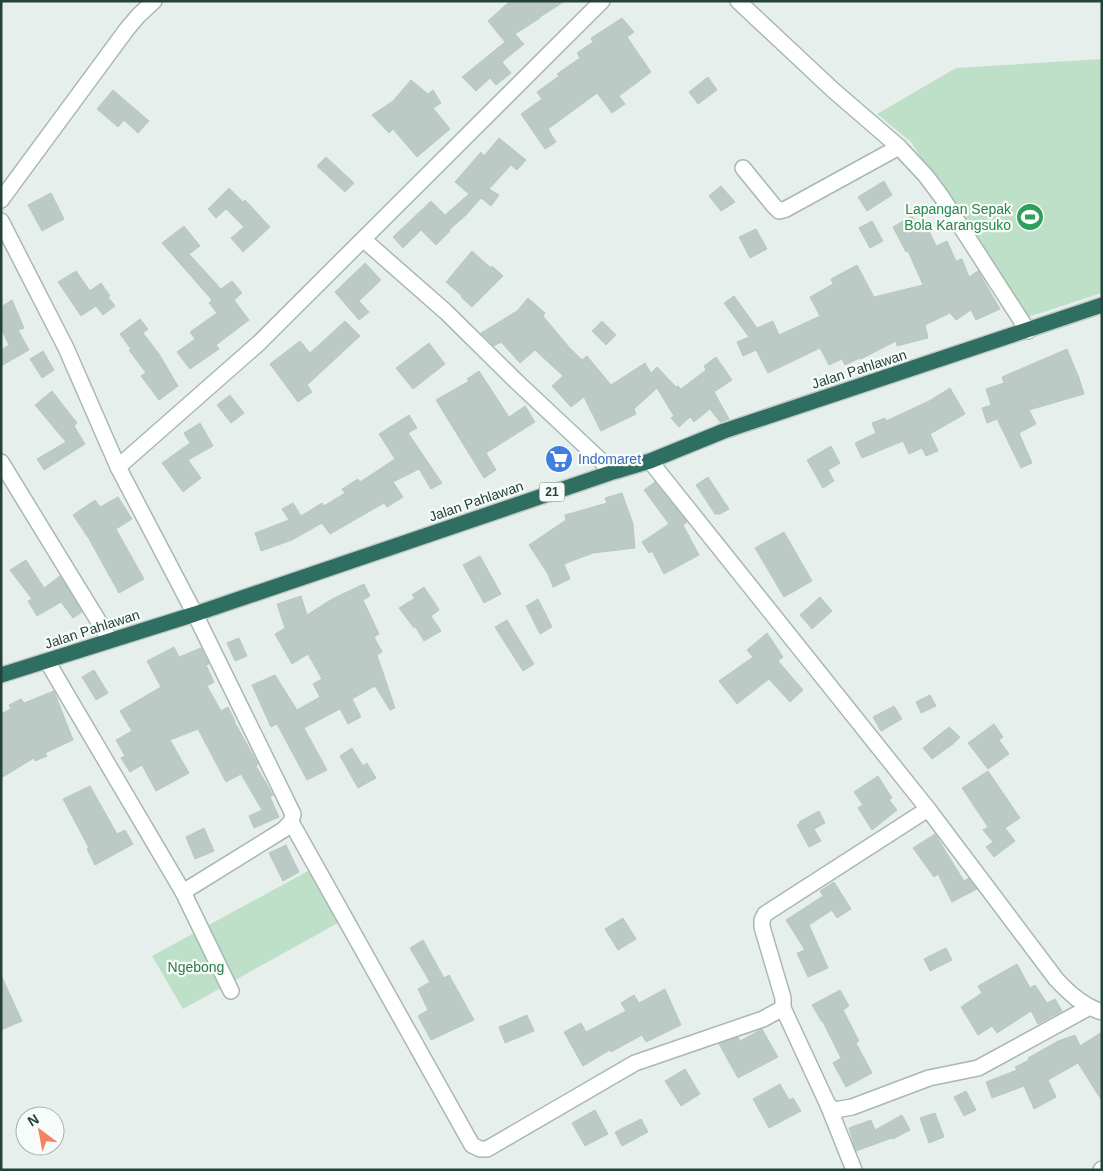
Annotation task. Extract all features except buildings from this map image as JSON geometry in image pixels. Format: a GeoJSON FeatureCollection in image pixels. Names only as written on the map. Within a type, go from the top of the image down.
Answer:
{"type":"FeatureCollection","features":[{"type":"Feature","properties":{"kind":"highway","name":"Jalan Pahlawan"},"geometry":{"type":"LineString","coordinates":[[1,675],[195,614],[650,461],[724,431],[1102,305]]}},
{"type":"Feature","properties":{"kind":"street"},"geometry":{"type":"LineString","coordinates":[[1,200],[127,29],[147,6],[154,1]]}},
{"type":"Feature","properties":{"kind":"street"},"geometry":{"type":"LineString","coordinates":[[118,467],[259,343],[602,1]]}},
{"type":"Feature","properties":{"kind":"street"},"geometry":{"type":"LineString","coordinates":[[738,1],[833,90],[899,147],[926,176],[1028,330]]}},
{"type":"Feature","properties":{"kind":"street"},"geometry":{"type":"LineString","coordinates":[[743,168],[779,211],[786,209],[899,147]]}},
{"type":"Feature","properties":{"kind":"street"},"geometry":{"type":"LineString","coordinates":[[1,221],[66,348],[118,467],[195,614],[294,814],[291,822],[283,830],[183,892]]}},
{"type":"Feature","properties":{"kind":"street"},"geometry":{"type":"LineString","coordinates":[[364,240],[446,312],[613,472]]}},
{"type":"Feature","properties":{"kind":"street"},"geometry":{"type":"LineString","coordinates":[[650,461],[928,809],[1056,979],[1068,992],[1095,1010],[978,1068],[929,1078],[852,1107],[835,1110],[828,1105]]}},
{"type":"Feature","properties":{"kind":"street"},"geometry":{"type":"LineString","coordinates":[[1,462],[110,640]]}},
{"type":"Feature","properties":{"kind":"street"},"geometry":{"type":"LineString","coordinates":[[47,661],[183,892],[231,991]]}},
{"type":"Feature","properties":{"kind":"street"},"geometry":{"type":"LineString","coordinates":[[854,1170],[828,1105],[783,1008],[784,998],[762,927],[762,920],[765,914],[773,908],[928,809]]}},
{"type":"Feature","properties":{"kind":"street"},"geometry":{"type":"LineString","coordinates":[[291,822],[472,1145],[487,1149],[635,1062],[764,1020],[783,1008]]}},
{"type":"Feature","properties":{"kind":"green space","name":"Lapangan Sepak Bola Karangsuko"},"geometry":{"type":"Polygon","coordinates":[[[1102,59],[1102,293],[1022,319],[911,142],[877,114],[956,68],[1102,59]]]}},
{"type":"Feature","properties":{"kind":"green space","name":"Ngebong"},"geometry":{"type":"Polygon","coordinates":[[[319,865],[347,918],[183,1009],[152,956],[319,865]]]}},
{"type":"Feature","properties":{"kind":"place","name":"Lapangan Sepak Bola Karangsuko"},"geometry":{"type":"Point","coordinates":[1030,217]}},
{"type":"Feature","properties":{"kind":"place","name":"Indomaret"},"geometry":{"type":"Point","coordinates":[559,459]}}]}
